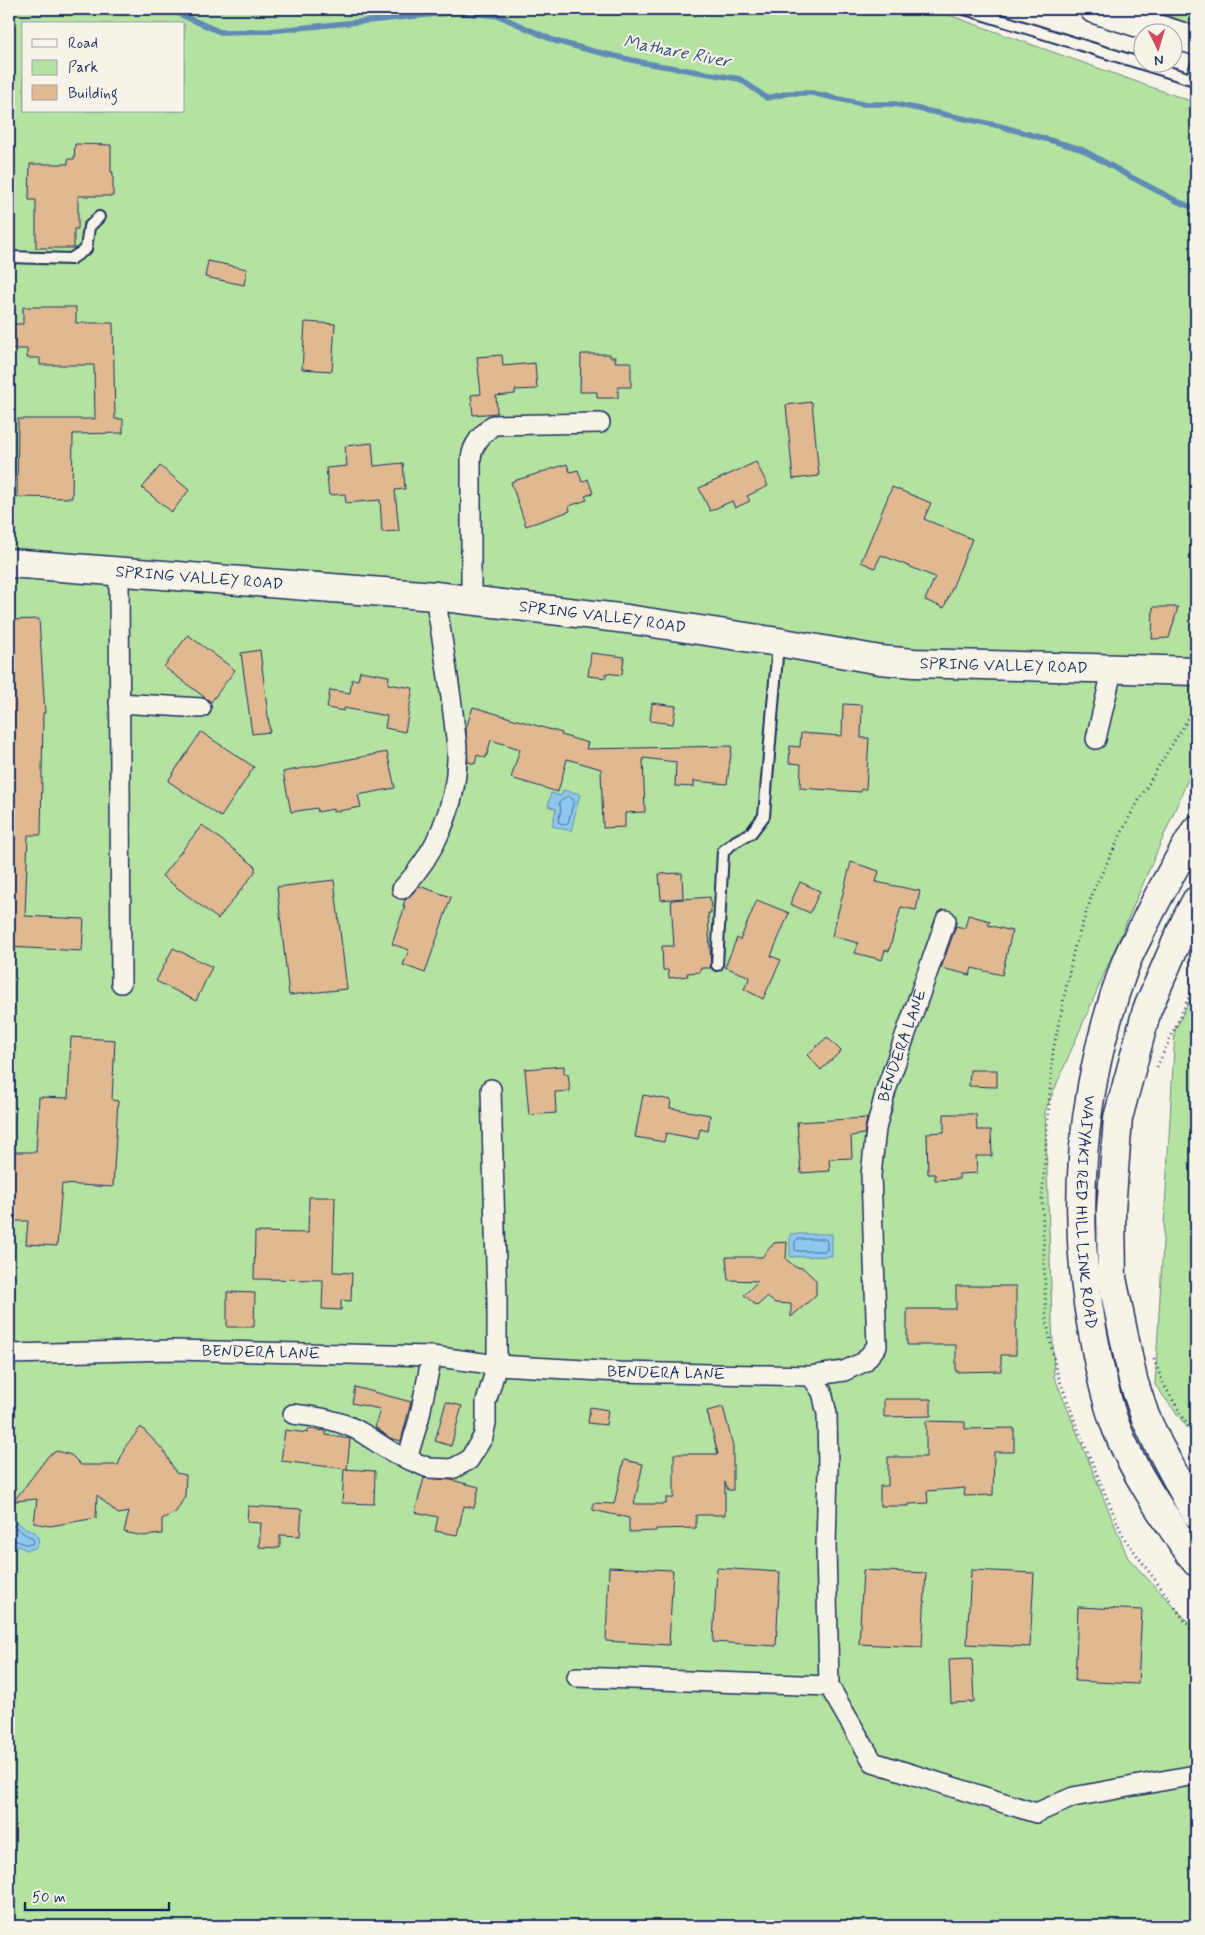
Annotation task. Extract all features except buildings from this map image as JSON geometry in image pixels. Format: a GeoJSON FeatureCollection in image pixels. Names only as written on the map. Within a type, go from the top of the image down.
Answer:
{"type":"FeatureCollection","features":[{"type":"Feature","properties":{"kind":"main road"},"geometry":{"type":"LineString","coordinates":[[1094,9],[1196,41]]}},
{"type":"Feature","properties":{"kind":"main road","name":"SPRING VALLEY ROAD"},"geometry":{"type":"LineString","coordinates":[[9,563],[436,596],[627,619],[880,660],[914,663],[1113,667],[1196,671]]}},
{"type":"Feature","properties":{"kind":"main road","name":"WAIYAKI RED HILL LINK ROAD"},"geometry":{"type":"LineString","coordinates":[[1196,830],[1163,885],[1125,964],[1104,1030],[1086,1121],[1081,1175],[1081,1230],[1086,1300],[1101,1374],[1116,1427],[1144,1486],[1196,1562]]}},
{"type":"Feature","properties":{"kind":"main road","name":"WAIYAKI RED HILL LINK ROAD"},"geometry":{"type":"LineString","coordinates":[[1196,901],[1147,1010],[1118,1118],[1111,1210],[1112,1278],[1133,1380],[1145,1416],[1158,1444],[1188,1502],[1196,1513]]}},
{"type":"Feature","properties":{"kind":"street"},"geometry":{"type":"LineString","coordinates":[[471,601],[472,449],[493,424],[600,423]]}},
{"type":"Feature","properties":{"kind":"street"},"geometry":{"type":"LineString","coordinates":[[119,572],[121,983]]}},
{"type":"Feature","properties":{"kind":"street"},"geometry":{"type":"LineString","coordinates":[[402,889],[418,873],[437,840],[450,810],[455,787],[458,758],[452,700],[436,596]]}},
{"type":"Feature","properties":{"kind":"street"},"geometry":{"type":"LineString","coordinates":[[1096,739],[1113,667]]}},
{"type":"Feature","properties":{"kind":"street"},"geometry":{"type":"LineString","coordinates":[[119,704],[201,708]]}},
{"type":"Feature","properties":{"kind":"street","name":"BENDERA LANE"},"geometry":{"type":"LineString","coordinates":[[9,1354],[172,1350],[432,1356],[497,1365],[619,1372],[811,1376],[844,1371],[864,1362],[876,1346],[871,1175],[876,1129],[886,1090],[946,920]]}},
{"type":"Feature","properties":{"kind":"street"},"geometry":{"type":"LineString","coordinates":[[293,1414],[326,1418],[348,1426],[364,1434],[392,1453],[429,1468],[452,1469],[469,1460],[483,1437],[486,1423],[486,1402],[497,1365],[491,1089]]}},
{"type":"Feature","properties":{"kind":"street"},"geometry":{"type":"LineString","coordinates":[[407,1459],[420,1419],[432,1356]]}},
{"type":"Feature","properties":{"kind":"street"},"geometry":{"type":"LineString","coordinates":[[811,1376],[822,1392],[826,1414],[829,1686],[873,1762],[1036,1813],[1073,1796],[1195,1775]]}},
{"type":"Feature","properties":{"kind":"street"},"geometry":{"type":"LineString","coordinates":[[577,1677],[829,1686]]}},
{"type":"Feature","properties":{"kind":"lane"},"geometry":{"type":"LineString","coordinates":[[965,9],[1191,79],[1196,66]]}},
{"type":"Feature","properties":{"kind":"lane"},"geometry":{"type":"LineString","coordinates":[[9,257],[72,259],[86,250],[89,227],[98,217]]}},
{"type":"Feature","properties":{"kind":"lane"},"geometry":{"type":"LineString","coordinates":[[717,965],[724,851],[736,841],[751,833],[764,816],[778,642]]}},
{"type":"Feature","properties":{"kind":"path"},"geometry":{"type":"LineString","coordinates":[[1154,1074],[1196,982]]}},
{"type":"Feature","properties":{"kind":"path"},"geometry":{"type":"LineString","coordinates":[[1153,1356],[1163,1383],[1196,1440]]}},
{"type":"Feature","properties":{"kind":"green space"},"geometry":{"type":"Polygon","coordinates":[[[9,9],[932,9],[1196,103],[1196,761],[1045,1111],[1054,1376],[1128,1558],[1196,1630],[1196,1926],[9,1926],[9,9]]]}},
{"type":"Feature","properties":{"kind":"green space"},"geometry":{"type":"Polygon","coordinates":[[[1151,9],[1196,9],[1196,26],[1151,9]]]}},
{"type":"Feature","properties":{"kind":"green space"},"geometry":{"type":"Polygon","coordinates":[[[1196,986],[1196,1439],[1155,1385],[1175,1030],[1196,986]]]}},
{"type":"Feature","properties":{"kind":"water"},"geometry":{"type":"Polygon","coordinates":[[[563,790],[580,794],[571,831],[552,826],[556,809],[548,806],[551,793],[561,796],[563,790]]]}},
{"type":"Feature","properties":{"kind":"water"},"geometry":{"type":"Polygon","coordinates":[[[790,1234],[832,1234],[832,1256],[790,1257],[790,1234]]]}},
{"type":"Feature","properties":{"kind":"water"},"geometry":{"type":"Polygon","coordinates":[[[9,1519],[35,1532],[38,1540],[36,1548],[27,1550],[18,1546],[9,1547],[9,1519]]]}},
{"type":"Feature","properties":{"kind":"waterway","name":"Mathare River"},"geometry":{"type":"LineString","coordinates":[[168,9],[220,32],[269,31],[456,12],[499,16],[555,41],[593,51],[645,63],[740,79],[767,98],[789,93],[812,93],[862,104],[895,104],[1000,126],[1081,149],[1129,176],[1196,209]]}}]}
